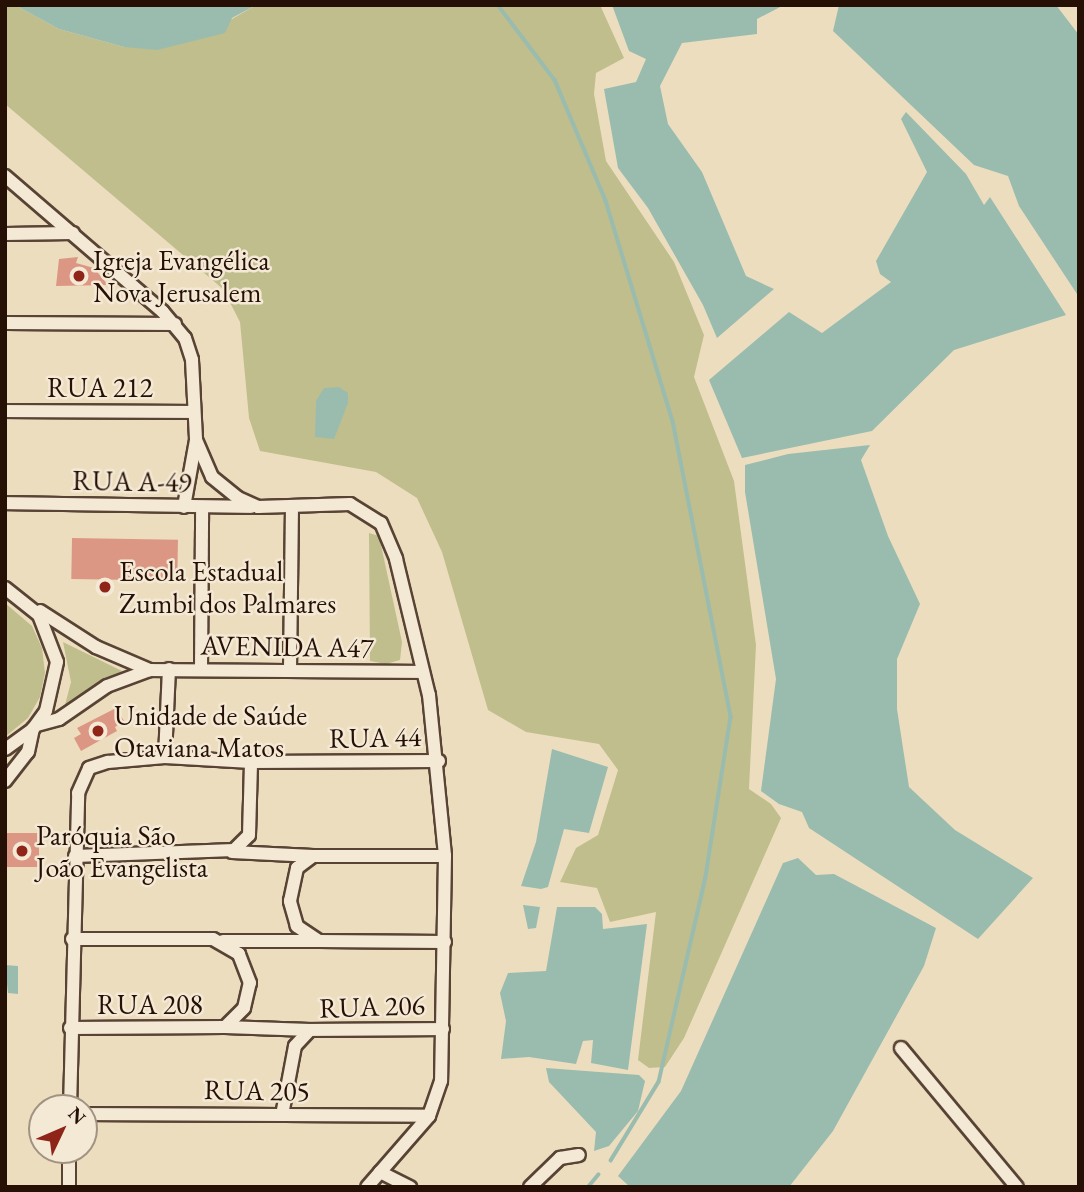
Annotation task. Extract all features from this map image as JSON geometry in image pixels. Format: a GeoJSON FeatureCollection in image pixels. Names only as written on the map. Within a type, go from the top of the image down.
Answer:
{"type":"FeatureCollection","features":[{"type":"Feature","properties":{"kind":"street"},"geometry":{"type":"LineString","coordinates":[[5,176],[175,324],[191,352],[196,440],[184,507]]}},
{"type":"Feature","properties":{"kind":"street"},"geometry":{"type":"LineString","coordinates":[[5,234],[73,233]]}},
{"type":"Feature","properties":{"kind":"street"},"geometry":{"type":"LineString","coordinates":[[5,323],[175,324]]}},
{"type":"Feature","properties":{"kind":"street","name":"RUA 212"},"geometry":{"type":"LineString","coordinates":[[5,411],[194,412]]}},
{"type":"Feature","properties":{"kind":"street"},"geometry":{"type":"LineString","coordinates":[[196,440],[216,482],[258,507]]}},
{"type":"Feature","properties":{"kind":"street","name":"RUA A-49"},"geometry":{"type":"LineString","coordinates":[[5,503],[184,507],[350,504],[382,523],[396,559],[423,671],[439,761],[445,856],[443,1029],[441,1081],[429,1116]]}},
{"type":"Feature","properties":{"kind":"street"},"geometry":{"type":"LineString","coordinates":[[290,670],[292,506]]}},
{"type":"Feature","properties":{"kind":"street"},"geometry":{"type":"LineString","coordinates":[[201,669],[202,507]]}},
{"type":"Feature","properties":{"kind":"street","name":"AVENIDA A47"},"geometry":{"type":"LineString","coordinates":[[5,588],[80,639],[150,670]]}},
{"type":"Feature","properties":{"kind":"street"},"geometry":{"type":"LineString","coordinates":[[5,781],[28,752],[35,727],[53,695],[57,662],[48,629],[27,602]]}},
{"type":"Feature","properties":{"kind":"street"},"geometry":{"type":"LineString","coordinates":[[165,757],[169,669]]}},
{"type":"Feature","properties":{"kind":"street","name":"AVENIDA A47"},"geometry":{"type":"LineString","coordinates":[[35,727],[59,719],[107,686],[150,670],[423,671]]}},
{"type":"Feature","properties":{"kind":"street"},"geometry":{"type":"LineString","coordinates":[[5,749],[35,727]]}},
{"type":"Feature","properties":{"kind":"street","name":"RUA 44"},"geometry":{"type":"LineString","coordinates":[[75,856],[78,793],[85,774],[98,764],[165,757],[251,762],[439,761]]}},
{"type":"Feature","properties":{"kind":"street"},"geometry":{"type":"LineString","coordinates":[[228,852],[241,846],[249,835],[251,762]]}},
{"type":"Feature","properties":{"kind":"street"},"geometry":{"type":"LineString","coordinates":[[70,1094],[75,856],[228,852],[313,856],[445,856]]}},
{"type":"Feature","properties":{"kind":"street"},"geometry":{"type":"LineString","coordinates":[[313,856],[295,872],[290,901],[297,926],[319,941]]}},
{"type":"Feature","properties":{"kind":"street"},"geometry":{"type":"LineString","coordinates":[[72,939],[445,942]]}},
{"type":"Feature","properties":{"kind":"street","name":"RUA 208"},"geometry":{"type":"LineString","coordinates":[[70,1028],[225,1027],[244,1008],[250,983],[242,958],[219,941]]}},
{"type":"Feature","properties":{"kind":"street"},"geometry":{"type":"LineString","coordinates":[[225,1027],[310,1030]]}},
{"type":"Feature","properties":{"kind":"street","name":"RUA 206"},"geometry":{"type":"LineString","coordinates":[[282,1115],[295,1046],[310,1030],[443,1029]]}},
{"type":"Feature","properties":{"kind":"street"},"geometry":{"type":"LineString","coordinates":[[901,1048],[1017,1187]]}},
{"type":"Feature","properties":{"kind":"street","name":"RUA 205"},"geometry":{"type":"LineString","coordinates":[[98,1114],[429,1116]]}},
{"type":"Feature","properties":{"kind":"street"},"geometry":{"type":"LineString","coordinates":[[366,1187],[429,1116]]}},
{"type":"Feature","properties":{"kind":"street"},"geometry":{"type":"LineString","coordinates":[[530,1187],[560,1158],[579,1155]]}},
{"type":"Feature","properties":{"kind":"street"},"geometry":{"type":"LineString","coordinates":[[69,1164],[69,1187]]}},
{"type":"Feature","properties":{"kind":"street"},"geometry":{"type":"LineString","coordinates":[[380,1172],[410,1187]]}},
{"type":"Feature","properties":{"kind":"shaded area"},"geometry":{"type":"Polygon","coordinates":[[[5,5],[15,5],[59,29],[124,47],[232,19],[256,5],[600,5],[624,58],[596,73],[594,94],[606,161],[674,262],[704,335],[694,377],[734,481],[756,645],[749,789],[771,804],[781,818],[684,1038],[665,1067],[649,1068],[638,1060],[656,912],[610,922],[597,888],[560,882],[576,848],[598,835],[618,770],[599,744],[526,732],[488,710],[442,552],[417,498],[376,472],[260,451],[249,418],[240,322],[223,289],[5,104],[5,5]]]}},
{"type":"Feature","properties":{"kind":"shaded area"},"geometry":{"type":"Polygon","coordinates":[[[15,5],[256,5],[232,18],[225,33],[157,50],[124,47],[59,29],[15,5]]]}},
{"type":"Feature","properties":{"kind":"shaded area"},"geometry":{"type":"Polygon","coordinates":[[[612,5],[784,5],[757,19],[757,34],[682,43],[660,86],[668,124],[702,172],[746,276],[774,289],[717,338],[703,305],[648,208],[618,168],[604,89],[636,82],[646,59],[629,51],[612,5]]]}},
{"type":"Feature","properties":{"kind":"shaded area"},"geometry":{"type":"Polygon","coordinates":[[[839,5],[1056,5],[1079,35],[1079,297],[1019,206],[1008,176],[974,165],[833,31],[839,5]]]}},
{"type":"Feature","properties":{"kind":"shaded area"},"geometry":{"type":"Polygon","coordinates":[[[906,112],[966,174],[984,205],[990,197],[1066,315],[954,350],[872,431],[742,458],[709,380],[789,312],[822,333],[891,282],[880,274],[876,261],[927,172],[901,119],[906,112]]]}},
{"type":"Feature","properties":{"kind":"shaded area"},"geometry":{"type":"Polygon","coordinates":[[[339,387],[348,393],[348,403],[334,439],[315,437],[316,401],[324,388],[339,387]]]}},
{"type":"Feature","properties":{"kind":"shaded area"},"geometry":{"type":"Polygon","coordinates":[[[870,445],[861,460],[888,536],[920,604],[897,659],[897,709],[909,787],[955,830],[1033,878],[978,939],[809,828],[802,812],[779,804],[761,791],[776,679],[745,492],[745,465],[788,454],[870,445]]]}},
{"type":"Feature","properties":{"kind":"shaded area"},"geometry":{"type":"Polygon","coordinates":[[[369,533],[379,536],[402,642],[400,660],[386,664],[370,661],[369,533]]]}},
{"type":"Feature","properties":{"kind":"shaded area"},"geometry":{"type":"Polygon","coordinates":[[[5,603],[32,626],[42,648],[45,673],[40,697],[28,718],[5,737],[5,603]]]}},
{"type":"Feature","properties":{"kind":"shaded area"},"geometry":{"type":"Polygon","coordinates":[[[63,642],[122,671],[65,705],[71,682],[63,642]]]}},
{"type":"Feature","properties":{"kind":"shaded area"},"geometry":{"type":"Polygon","coordinates":[[[552,749],[608,767],[589,833],[564,829],[548,887],[541,889],[521,886],[536,842],[552,749]]]}},
{"type":"Feature","properties":{"kind":"shaded area"},"geometry":{"type":"Polygon","coordinates":[[[798,858],[816,875],[834,874],[936,928],[924,966],[833,1131],[789,1187],[630,1187],[618,1176],[681,1091],[783,863],[798,858]]]}},
{"type":"Feature","properties":{"kind":"shaded area"},"geometry":{"type":"Polygon","coordinates":[[[523,905],[540,907],[536,928],[528,929],[523,905]]]}},
{"type":"Feature","properties":{"kind":"shaded area"},"geometry":{"type":"Polygon","coordinates":[[[557,907],[595,907],[602,914],[603,929],[647,924],[628,1070],[591,1063],[593,1040],[583,1041],[576,1064],[529,1057],[501,1059],[506,1021],[500,993],[508,973],[546,971],[557,907]]]}},
{"type":"Feature","properties":{"kind":"shaded area"},"geometry":{"type":"Polygon","coordinates":[[[5,965],[18,966],[18,994],[8,993],[5,965]]]}},
{"type":"Feature","properties":{"kind":"shaded area"},"geometry":{"type":"Polygon","coordinates":[[[546,1068],[639,1075],[645,1081],[638,1111],[609,1146],[594,1151],[596,1132],[549,1082],[546,1068]]]}},
{"type":"Feature","properties":{"kind":"building","name":"Igreja Evangélica Nova Jerusalem"},"geometry":{"type":"Polygon","coordinates":[[[78,257],[76,263],[94,268],[108,285],[56,286],[59,259],[78,257]]]}},
{"type":"Feature","properties":{"kind":"building"},"geometry":{"type":"Polygon","coordinates":[[[72,538],[178,540],[177,581],[71,579],[72,538]]]}},
{"type":"Feature","properties":{"kind":"building","name":"Unidade de Saúde Otaviana Matos"},"geometry":{"type":"Polygon","coordinates":[[[116,708],[124,721],[115,727],[117,731],[81,751],[74,738],[81,734],[77,728],[116,708]]]}},
{"type":"Feature","properties":{"kind":"building","name":"Paróquia São João Evangelista"},"geometry":{"type":"Polygon","coordinates":[[[5,833],[39,833],[39,867],[5,867],[5,833]]]}},
{"type":"Feature","properties":{"kind":"waterway"},"geometry":{"type":"LineString","coordinates":[[498,5],[555,80],[606,201],[673,421],[731,717],[706,877],[659,1082],[611,1161]]}},
{"type":"Feature","properties":{"kind":"waterway"},"geometry":{"type":"LineString","coordinates":[[588,1187],[598,1175]]}},
{"type":"Feature","properties":{"kind":"place","name":"Igreja Evangélica Nova Jerusalem"},"geometry":{"type":"Point","coordinates":[79,276]}},
{"type":"Feature","properties":{"kind":"place","name":"Escola Estadual Zumbi dos Palmares"},"geometry":{"type":"Point","coordinates":[105,587]}},
{"type":"Feature","properties":{"kind":"place","name":"Unidade de Saúde Otaviana Matos"},"geometry":{"type":"Point","coordinates":[98,731]}},
{"type":"Feature","properties":{"kind":"place","name":"Paróquia São João Evangelista"},"geometry":{"type":"Point","coordinates":[22,851]}}]}
